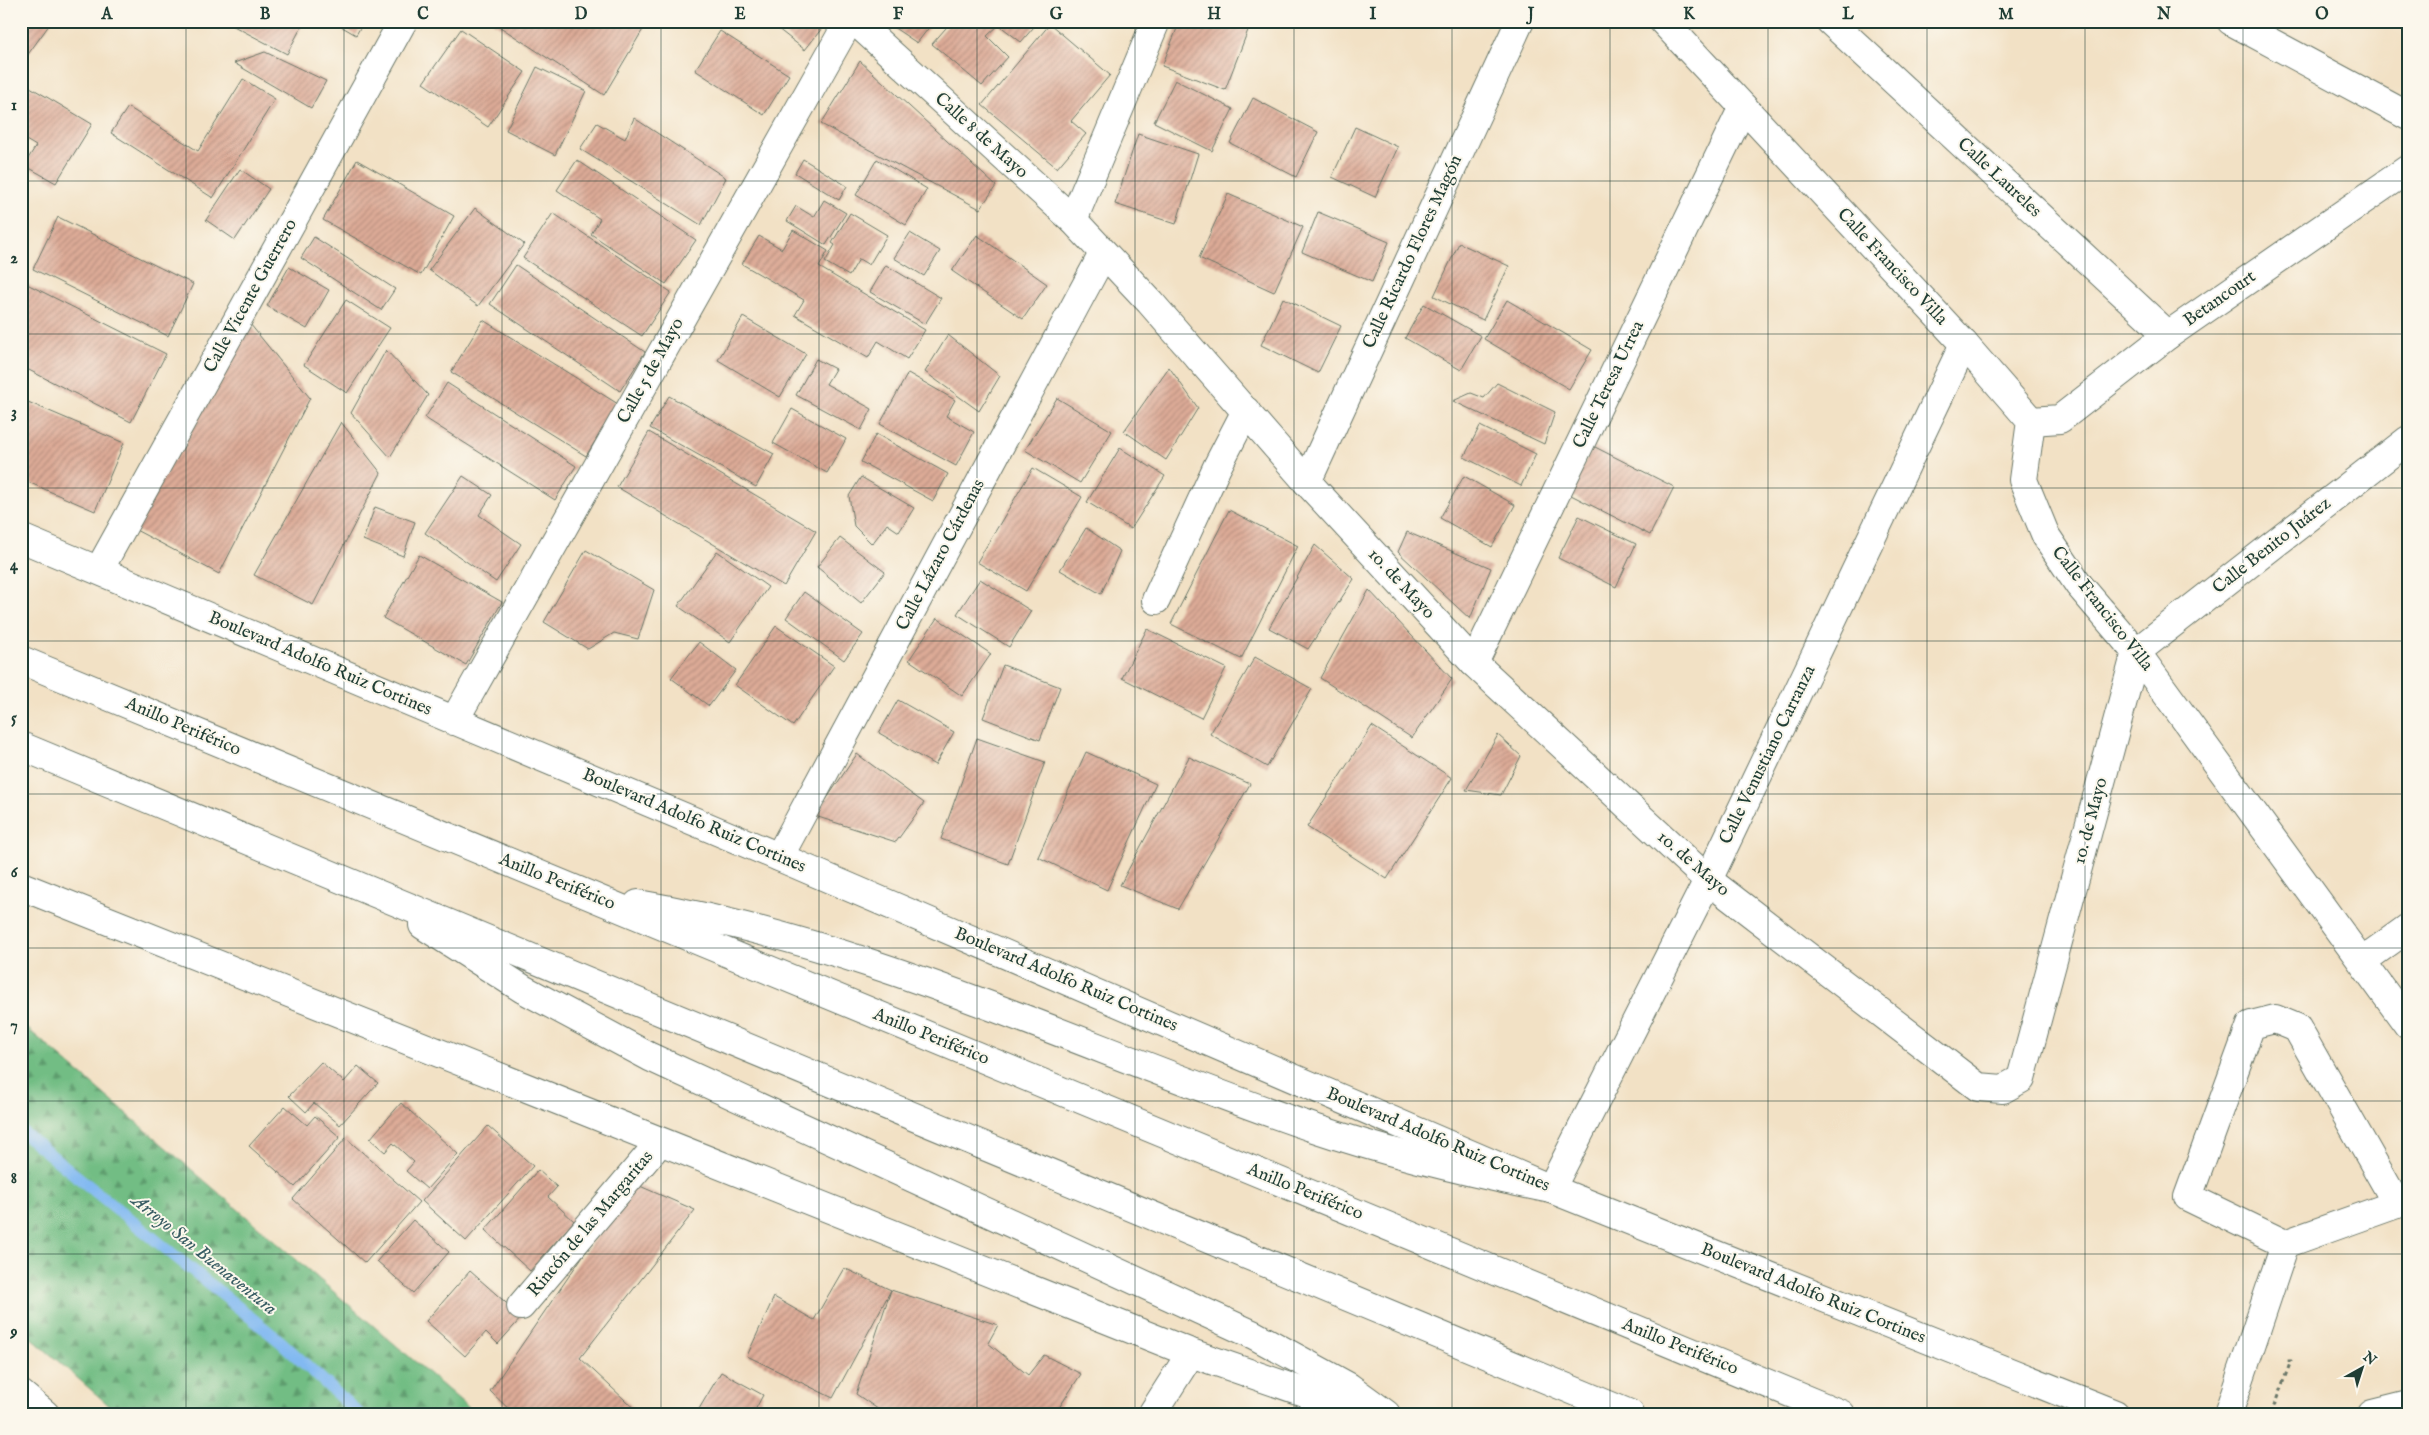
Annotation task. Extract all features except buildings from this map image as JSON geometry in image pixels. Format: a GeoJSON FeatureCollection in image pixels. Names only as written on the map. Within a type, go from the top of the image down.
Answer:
{"type":"FeatureCollection","features":[{"type":"Feature","properties":{"kind":"main road","name":"Calle Vicente Guerrero"},"geometry":{"type":"LineString","coordinates":[[99,570],[403,21]]}},
{"type":"Feature","properties":{"kind":"main road","name":"Calle 5 de Mayo"},"geometry":{"type":"LineString","coordinates":[[454,721],[849,21]]}},
{"type":"Feature","properties":{"kind":"main road","name":"Calle 8 de Mayo"},"geometry":{"type":"LineString","coordinates":[[855,21],[1073,220],[1103,254]]}},
{"type":"Feature","properties":{"kind":"main road"},"geometry":{"type":"LineString","coordinates":[[1073,220],[1156,21]]}},
{"type":"Feature","properties":{"kind":"main road","name":"Calle Ricardo Flores Magón"},"geometry":{"type":"LineString","coordinates":[[1307,482],[1520,21]]}},
{"type":"Feature","properties":{"kind":"main road","name":"Calle Francisco Villa"},"geometry":{"type":"LineString","coordinates":[[1663,21],[1964,344],[2031,421],[2023,480],[2046,536],[2079,585],[2136,652],[2408,1025]]}},
{"type":"Feature","properties":{"kind":"main road","name":"Calle Laureles"},"geometry":{"type":"LineString","coordinates":[[1830,21],[2168,335]]}},
{"type":"Feature","properties":{"kind":"main road"},"geometry":{"type":"LineString","coordinates":[[2231,21],[2408,116]]}},
{"type":"Feature","properties":{"kind":"main road","name":"Calle Teresa Urrea"},"geometry":{"type":"LineString","coordinates":[[1474,663],[1743,107]]}},
{"type":"Feature","properties":{"kind":"main road","name":"Betancourt"},"geometry":{"type":"LineString","coordinates":[[2031,421],[2060,418],[2168,335],[2408,169]]}},
{"type":"Feature","properties":{"kind":"main road","name":"1o. de Mayo"},"geometry":{"type":"LineString","coordinates":[[1103,254],[1150,302],[1307,482],[1474,663],[1708,880],[1978,1087],[2003,1089],[2021,1079],[2136,652]]}},
{"type":"Feature","properties":{"kind":"main road","name":"Calle Lázaro Cárdenas"},"geometry":{"type":"LineString","coordinates":[[779,857],[1103,254]]}},
{"type":"Feature","properties":{"kind":"main road","name":"Calle Venustiano Carranza"},"geometry":{"type":"LineString","coordinates":[[1551,1189],[1708,880],[1964,344]]}},
{"type":"Feature","properties":{"kind":"main road"},"geometry":{"type":"LineString","coordinates":[[1156,600],[1217,468],[1246,411]]}},
{"type":"Feature","properties":{"kind":"main road","name":"Calle Benito Juárez"},"geometry":{"type":"LineString","coordinates":[[2136,652],[2408,440]]}},
{"type":"Feature","properties":{"kind":"main road","name":"Boulevard Adolfo Ruiz Cortines"},"geometry":{"type":"LineString","coordinates":[[21,538],[779,857],[1551,1189],[2114,1414]]}},
{"type":"Feature","properties":{"kind":"main road","name":"Anillo Periférico"},"geometry":{"type":"LineString","coordinates":[[21,660],[1841,1414]]}},
{"type":"Feature","properties":{"kind":"main road"},"geometry":{"type":"LineString","coordinates":[[21,746],[1630,1414]]}},
{"type":"Feature","properties":{"kind":"main road"},"geometry":{"type":"LineString","coordinates":[[21,886],[1191,1354],[1367,1414]]}},
{"type":"Feature","properties":{"kind":"main road"},"geometry":{"type":"LineString","coordinates":[[381,895],[451,944],[524,990],[586,1024],[659,1061],[1254,1335],[1349,1387],[1386,1414]]}},
{"type":"Feature","properties":{"kind":"main road"},"geometry":{"type":"LineString","coordinates":[[589,895],[693,914],[778,934],[859,958],[947,989],[1314,1128],[1391,1152],[1551,1189]]}},
{"type":"Feature","properties":{"kind":"main road"},"geometry":{"type":"LineString","coordinates":[[2362,961],[2408,928]]}},
{"type":"Feature","properties":{"kind":"main road"},"geometry":{"type":"LineString","coordinates":[[2275,1019],[2297,1028],[2402,1202],[2285,1244],[2188,1197],[2251,1025],[2275,1019]]}},
{"type":"Feature","properties":{"kind":"main road","name":"Rincón de las Margaritas"},"geometry":{"type":"LineString","coordinates":[[521,1306],[660,1142]]}},
{"type":"Feature","properties":{"kind":"main road"},"geometry":{"type":"LineString","coordinates":[[2228,1414],[2285,1244]]}},
{"type":"Feature","properties":{"kind":"main road"},"geometry":{"type":"LineString","coordinates":[[1152,1414],[1191,1354]]}},
{"type":"Feature","properties":{"kind":"main road"},"geometry":{"type":"LineString","coordinates":[[21,1394],[45,1414]]}},
{"type":"Feature","properties":{"kind":"main road"},"geometry":{"type":"LineString","coordinates":[[2372,1414],[2408,1405]]}},
{"type":"Feature","properties":{"kind":"path"},"geometry":{"type":"LineString","coordinates":[[2271,1414],[2291,1361]]}},
{"type":"Feature","properties":{"kind":"green space"},"geometry":{"type":"Polygon","coordinates":[[[21,1023],[476,1414],[119,1414],[21,1329],[21,1023]]]}},
{"type":"Feature","properties":{"kind":"waterway","name":"Arroyo San Buenaventura"},"geometry":{"type":"LineString","coordinates":[[21,1131],[281,1342],[359,1414]]}}]}
